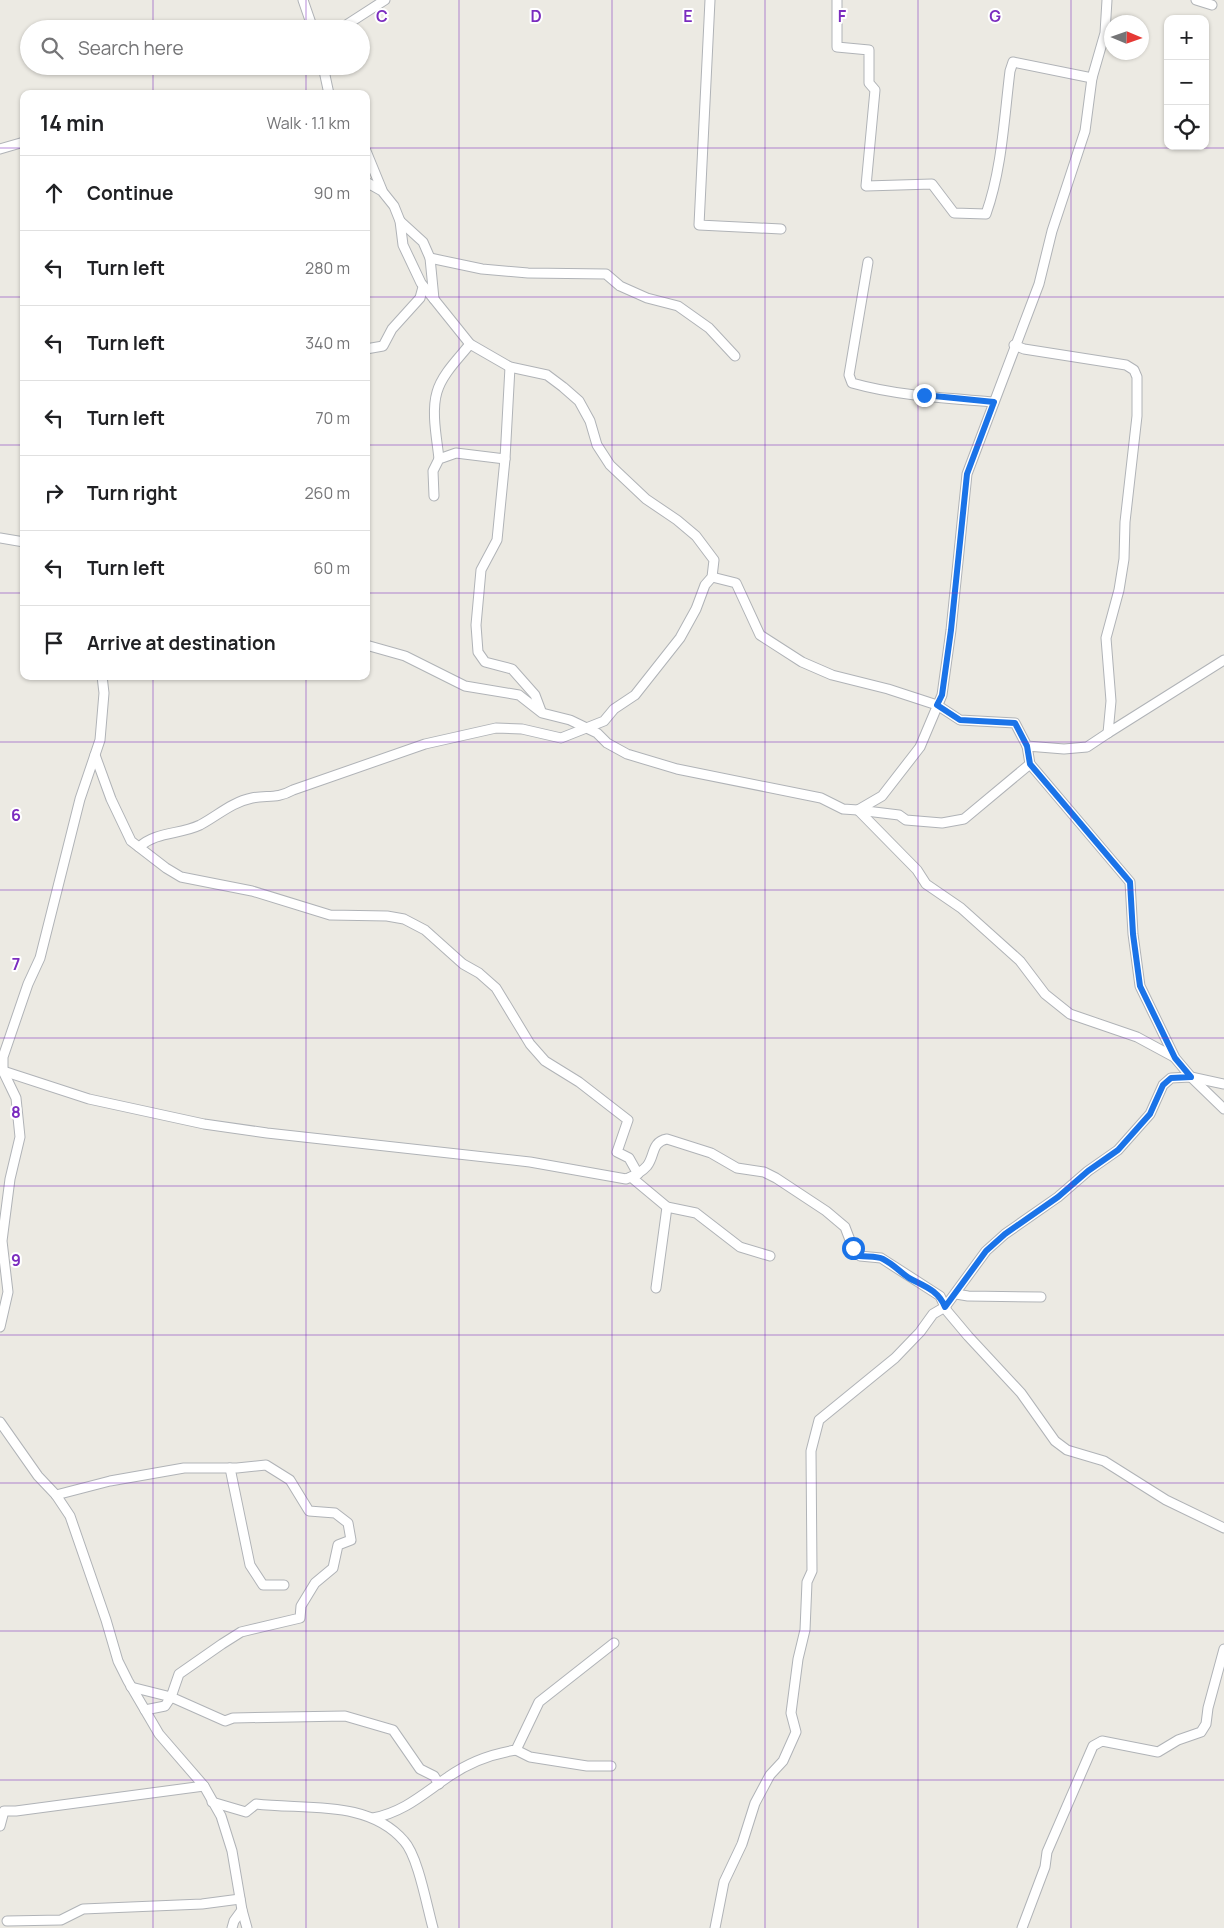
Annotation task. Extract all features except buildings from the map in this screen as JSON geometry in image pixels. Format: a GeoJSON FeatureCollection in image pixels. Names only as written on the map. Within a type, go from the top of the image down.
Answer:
{"type":"FeatureCollection","features":[{"type":"Feature","properties":{"kind":"street"},"geometry":{"type":"LineString","coordinates":[[303,0],[310,20]]}},
{"type":"Feature","properties":{"kind":"street"},"geometry":{"type":"LineString","coordinates":[[354,20],[385,0]]}},
{"type":"Feature","properties":{"kind":"street"},"geometry":{"type":"LineString","coordinates":[[710,0],[699,225],[781,229]]}},
{"type":"Feature","properties":{"kind":"street"},"geometry":{"type":"LineString","coordinates":[[837,0],[836,48],[869,50],[868,83],[875,90],[866,186],[932,184],[954,214],[986,214],[992,198],[1010,71],[1013,62],[1092,78]]}},
{"type":"Feature","properties":{"kind":"street"},"geometry":{"type":"LineString","coordinates":[[858,810],[882,796],[896,780],[920,747],[942,695],[951,630],[967,474],[1014,345],[1039,284],[1052,231],[1085,131],[1092,78],[1105,34],[1107,0]]}},
{"type":"Feature","properties":{"kind":"street"},"geometry":{"type":"LineString","coordinates":[[1196,0],[1212,6]]}},
{"type":"Feature","properties":{"kind":"street"},"geometry":{"type":"LineString","coordinates":[[325,75],[328,90]]}},
{"type":"Feature","properties":{"kind":"street"},"geometry":{"type":"LineString","coordinates":[[327,81],[333,90]]}},
{"type":"Feature","properties":{"kind":"street"},"geometry":{"type":"LineString","coordinates":[[0,149],[20,143]]}},
{"type":"Feature","properties":{"kind":"street"},"geometry":{"type":"LineString","coordinates":[[139,847],[147,840],[162,834],[199,825],[233,805],[252,798],[282,796],[293,790],[425,744],[496,728],[522,729],[561,738],[604,721],[614,708],[635,695],[680,638],[696,609],[705,585],[712,577],[714,560],[707,548],[677,520],[646,499],[610,466],[597,445],[590,421],[579,401],[547,375],[510,367],[470,344],[423,287],[403,245],[400,221],[394,206],[382,191],[370,161]]}},
{"type":"Feature","properties":{"kind":"street"},"geometry":{"type":"LineString","coordinates":[[370,184],[382,191]]}},
{"type":"Feature","properties":{"kind":"street"},"geometry":{"type":"LineString","coordinates":[[400,221],[423,242],[430,258],[434,300]]}},
{"type":"Feature","properties":{"kind":"street"},"geometry":{"type":"LineString","coordinates":[[430,258],[482,269],[528,273],[606,274],[620,286],[647,298],[678,306],[709,328],[734,356]]}},
{"type":"Feature","properties":{"kind":"street"},"geometry":{"type":"LineString","coordinates":[[868,262],[849,374],[852,383],[869,388],[994,402]]}},
{"type":"Feature","properties":{"kind":"street"},"geometry":{"type":"LineString","coordinates":[[370,349],[383,346],[392,329],[420,298],[423,287]]}},
{"type":"Feature","properties":{"kind":"street"},"geometry":{"type":"LineString","coordinates":[[434,496],[433,471],[439,459],[435,417],[436,392],[446,374],[470,344]]}},
{"type":"Feature","properties":{"kind":"street"},"geometry":{"type":"LineString","coordinates":[[1014,345],[1024,349],[1126,365],[1134,370],[1137,377],[1137,416],[1124,559],[1119,590],[1106,638],[1111,700],[1108,733]]}},
{"type":"Feature","properties":{"kind":"street"},"geometry":{"type":"LineString","coordinates":[[510,367],[505,458],[497,540],[480,570],[476,626],[478,652],[485,662],[512,669],[535,695],[542,713]]}},
{"type":"Feature","properties":{"kind":"street"},"geometry":{"type":"LineString","coordinates":[[439,459],[456,453],[505,458]]}},
{"type":"Feature","properties":{"kind":"street"},"geometry":{"type":"LineString","coordinates":[[0,538],[20,541]]}},
{"type":"Feature","properties":{"kind":"street"},"geometry":{"type":"LineString","coordinates":[[712,577],[736,583],[760,635],[802,662],[832,675],[888,689],[937,705],[960,720],[1015,723],[1027,746],[1030,764],[1130,882],[1133,934],[1140,986],[1175,1058],[1191,1077],[1224,1109]]}},
{"type":"Feature","properties":{"kind":"street"},"geometry":{"type":"LineString","coordinates":[[370,646],[405,656],[465,686],[520,695],[542,713],[570,720],[597,733],[607,743],[626,754],[677,769],[821,798],[843,809],[899,815],[906,820],[942,823],[964,819],[1030,764]]}},
{"type":"Feature","properties":{"kind":"street"},"geometry":{"type":"LineString","coordinates":[[1027,746],[1064,749],[1087,747],[1224,660]]}},
{"type":"Feature","properties":{"kind":"street"},"geometry":{"type":"LineString","coordinates":[[0,1327],[8,1292],[2,1241],[13,1162],[20,1136],[16,1098],[2,1070],[3,1057],[28,984],[40,958],[80,799],[100,740],[104,694],[102,680]]}},
{"type":"Feature","properties":{"kind":"street"},"geometry":{"type":"LineString","coordinates":[[95,755],[110,799],[131,841],[181,877],[252,891],[330,915],[387,916],[404,919],[425,930],[463,964],[479,973],[496,988],[530,1044],[544,1061],[579,1082],[628,1120],[617,1152],[629,1158],[635,1176],[667,1207],[696,1213],[740,1247],[770,1256]]}},
{"type":"Feature","properties":{"kind":"street"},"geometry":{"type":"LineString","coordinates":[[858,810],[917,870],[926,884],[961,908],[1020,961],[1024,970],[1051,999],[1070,1014],[1137,1036],[1175,1058]]}},
{"type":"Feature","properties":{"kind":"street"},"geometry":{"type":"LineString","coordinates":[[2,1070],[89,1099],[204,1124],[267,1133],[530,1162],[626,1179],[635,1176],[648,1165],[655,1146],[660,1140],[667,1139],[711,1153],[737,1168],[764,1172],[826,1211],[845,1227],[853,1248],[860,1256],[881,1258],[894,1265],[908,1277],[932,1289],[940,1296],[945,1307],[968,1336],[1011,1380],[1055,1441],[1067,1450],[1104,1461],[1166,1500],[1224,1528]]}},
{"type":"Feature","properties":{"kind":"street"},"geometry":{"type":"LineString","coordinates":[[715,1928],[724,1882],[742,1844],[755,1803],[770,1775],[783,1762],[796,1732],[791,1713],[798,1659],[805,1630],[807,1582],[812,1571],[811,1451],[819,1420],[895,1358],[934,1314],[945,1307],[986,1251],[1005,1234],[1058,1197],[1088,1171],[1118,1150],[1150,1114],[1163,1085],[1171,1078],[1191,1077],[1224,1084]]}},
{"type":"Feature","properties":{"kind":"street"},"geometry":{"type":"LineString","coordinates":[[656,1288],[667,1207]]}},
{"type":"Feature","properties":{"kind":"street"},"geometry":{"type":"LineString","coordinates":[[956,1294],[968,1296],[1041,1297]]}},
{"type":"Feature","properties":{"kind":"street"},"geometry":{"type":"LineString","coordinates":[[0,1422],[38,1476],[56,1495],[70,1516],[118,1661],[131,1687],[159,1734],[204,1786],[221,1816],[232,1852],[247,1928]]}},
{"type":"Feature","properties":{"kind":"street"},"geometry":{"type":"LineString","coordinates":[[56,1495],[110,1481],[184,1468],[230,1468],[266,1465],[277,1470],[295,1486],[309,1511],[334,1513],[348,1523],[352,1540],[338,1545],[333,1568],[315,1583],[301,1606],[300,1618],[241,1632],[179,1674],[171,1697],[165,1706],[145,1710]]}},
{"type":"Feature","properties":{"kind":"street"},"geometry":{"type":"LineString","coordinates":[[230,1468],[250,1565],[263,1585],[284,1585]]}},
{"type":"Feature","properties":{"kind":"street"},"geometry":{"type":"LineString","coordinates":[[516,1750],[539,1702],[614,1643]]}},
{"type":"Feature","properties":{"kind":"street"},"geometry":{"type":"LineString","coordinates":[[1022,1928],[1042,1876],[1047,1852],[1093,1746],[1102,1741],[1158,1752],[1178,1740],[1201,1732],[1206,1724],[1224,1649]]}},
{"type":"Feature","properties":{"kind":"street"},"geometry":{"type":"LineString","coordinates":[[131,1687],[171,1697],[225,1721],[241,1718],[345,1716],[393,1730],[420,1770],[434,1776],[439,1784]]}},
{"type":"Feature","properties":{"kind":"street"},"geometry":{"type":"LineString","coordinates":[[373,1818],[403,1809],[480,1759],[516,1750],[530,1757],[587,1766],[611,1766]]}},
{"type":"Feature","properties":{"kind":"street"},"geometry":{"type":"LineString","coordinates":[[0,1826],[4,1811],[204,1786]]}},
{"type":"Feature","properties":{"kind":"street"},"geometry":{"type":"LineString","coordinates":[[212,1802],[246,1812],[256,1804],[362,1813],[373,1818],[405,1841],[416,1866],[432,1928]]}},
{"type":"Feature","properties":{"kind":"street"},"geometry":{"type":"LineString","coordinates":[[7,1921],[61,1920],[82,1909],[202,1904],[240,1899]]}},
{"type":"Feature","properties":{"kind":"street"},"geometry":{"type":"LineString","coordinates":[[232,1928],[234,1921],[242,1910]]}},
{"type":"Feature","properties":{"kind":"route"},"geometry":{"type":"LineString","coordinates":[[853,1248],[860,1256],[881,1258],[894,1265],[908,1277],[932,1289],[940,1296],[945,1307],[986,1251],[1005,1234],[1058,1197],[1088,1171],[1118,1150],[1136,1132],[1150,1114],[1163,1085],[1171,1078],[1191,1077],[1175,1058],[1140,986],[1133,934],[1130,882],[1030,764],[1027,746],[1015,723],[960,720],[937,705],[942,695],[951,630],[967,474],[994,402],[924,395]]}}]}
